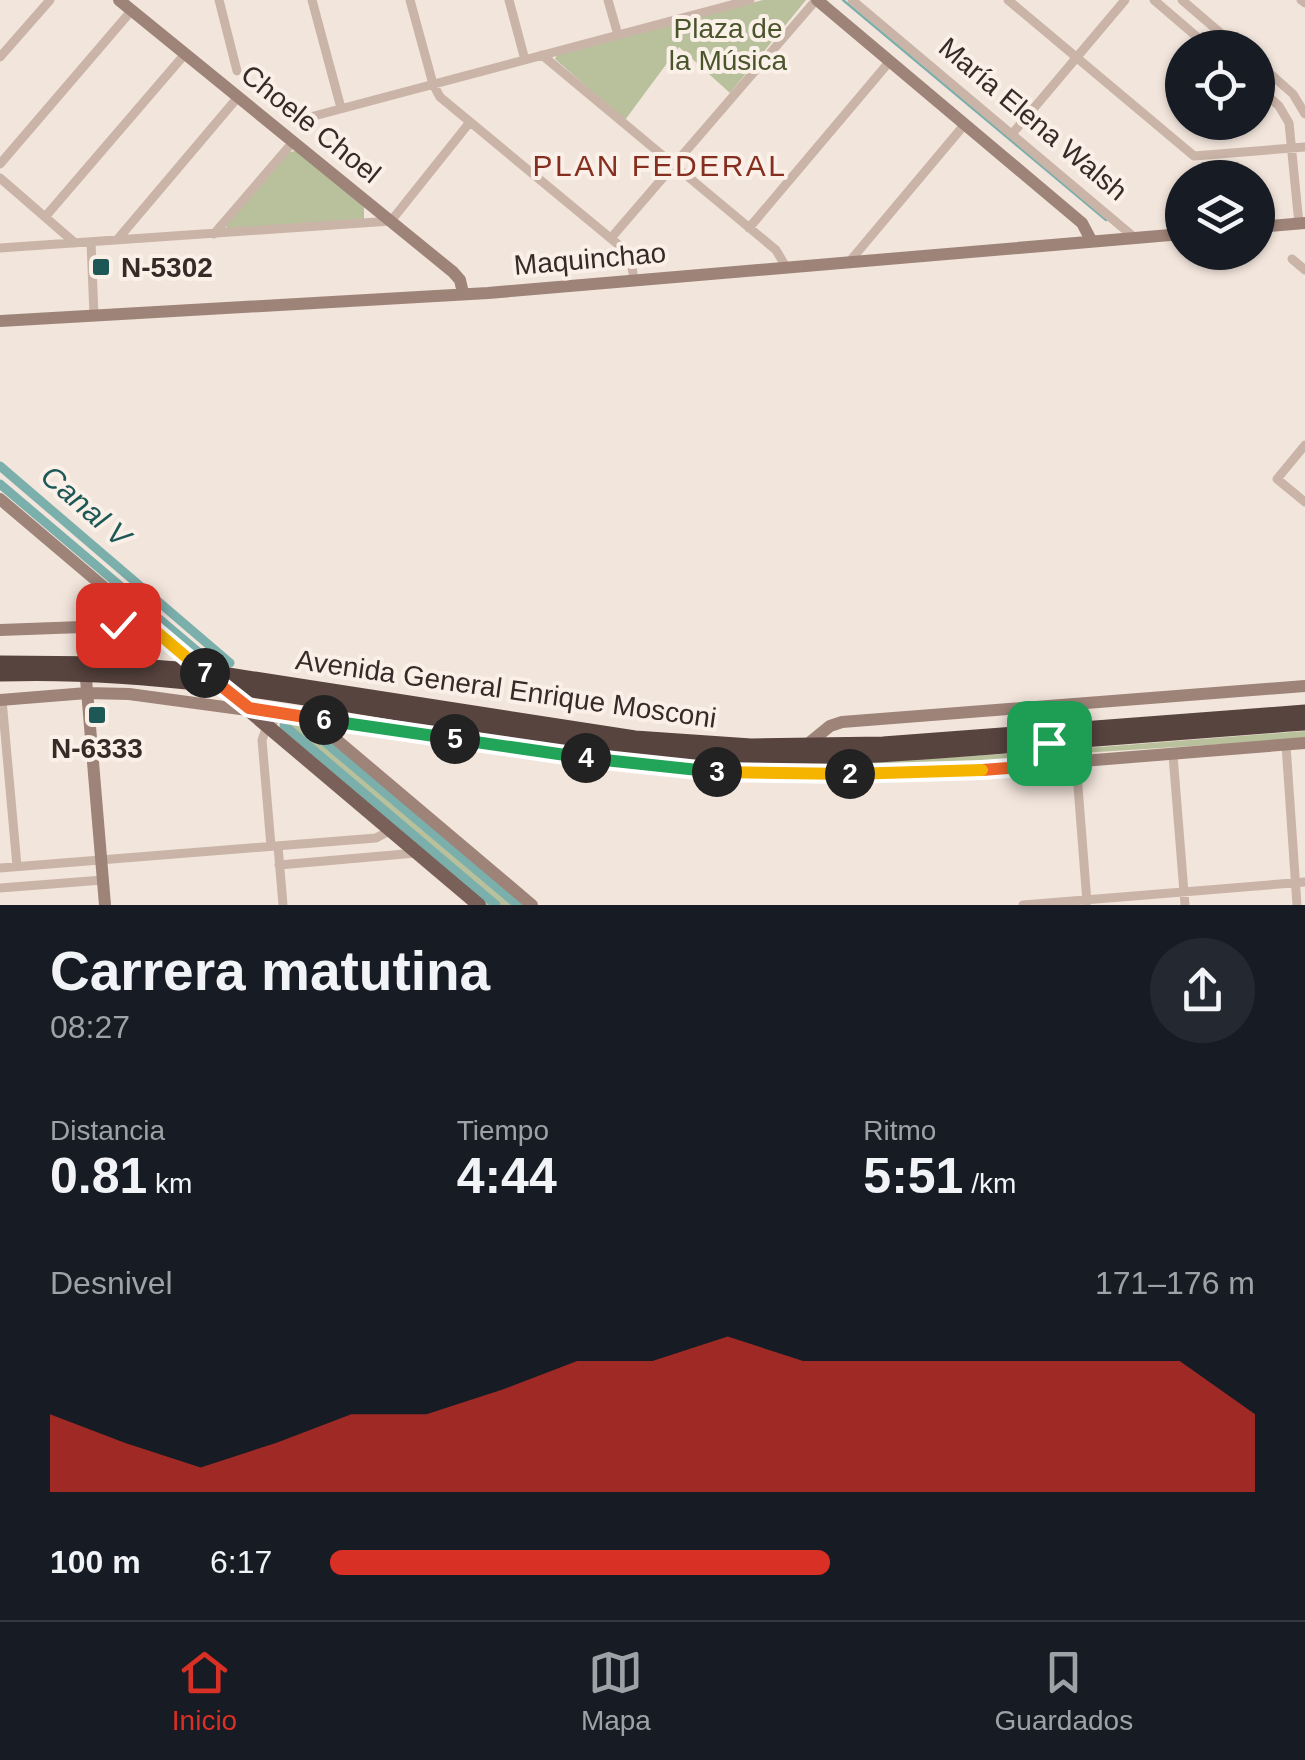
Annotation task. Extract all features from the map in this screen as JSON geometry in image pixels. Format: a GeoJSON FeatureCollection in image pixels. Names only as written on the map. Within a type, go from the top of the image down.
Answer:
{"type":"FeatureCollection","features":[{"type":"Feature","properties":{"kind":"highway","name":"Avenida General Enrique Mosconi"},"geometry":{"type":"LineString","coordinates":[[0,663],[218,684],[631,748],[735,757],[864,756],[1305,722]]}},
{"type":"Feature","properties":{"kind":"highway","name":"Avenida General Enrique Mosconi"},"geometry":{"type":"LineString","coordinates":[[0,674],[85,669],[203,671],[648,739],[803,748],[1305,712]]}},
{"type":"Feature","properties":{"kind":"highway"},"geometry":{"type":"LineString","coordinates":[[405,731],[422,729],[435,718]]}},
{"type":"Feature","properties":{"kind":"main road"},"geometry":{"type":"LineString","coordinates":[[203,671],[479,905]]}},
{"type":"Feature","properties":{"kind":"street"},"geometry":{"type":"LineString","coordinates":[[0,57],[50,0]]}},
{"type":"Feature","properties":{"kind":"street"},"geometry":{"type":"LineString","coordinates":[[218,0],[237,72]]}},
{"type":"Feature","properties":{"kind":"street"},"geometry":{"type":"LineString","coordinates":[[312,0],[341,108]]}},
{"type":"Feature","properties":{"kind":"street"},"geometry":{"type":"LineString","coordinates":[[410,0],[440,97],[611,238],[628,255],[634,280]]}},
{"type":"Feature","properties":{"kind":"street"},"geometry":{"type":"LineString","coordinates":[[509,0],[525,60]]}},
{"type":"Feature","properties":{"kind":"street"},"geometry":{"type":"LineString","coordinates":[[608,0],[618,35]]}},
{"type":"Feature","properties":{"kind":"street"},"geometry":{"type":"LineString","coordinates":[[299,120],[618,35],[709,5],[750,0]]}},
{"type":"Feature","properties":{"kind":"street"},"geometry":{"type":"LineString","coordinates":[[611,238],[816,0]]}},
{"type":"Feature","properties":{"kind":"street","name":"María Elena Walsh"},"geometry":{"type":"LineString","coordinates":[[816,0],[1082,222],[1091,240]]}},
{"type":"Feature","properties":{"kind":"street"},"geometry":{"type":"LineString","coordinates":[[1008,0],[1194,156],[1305,147]]}},
{"type":"Feature","properties":{"kind":"street"},"geometry":{"type":"LineString","coordinates":[[1012,134],[1125,0]]}},
{"type":"Feature","properties":{"kind":"street"},"geometry":{"type":"LineString","coordinates":[[1154,0],[1189,30]]}},
{"type":"Feature","properties":{"kind":"street"},"geometry":{"type":"LineString","coordinates":[[1182,0],[1217,30]]}},
{"type":"Feature","properties":{"kind":"street","name":"María Elena Walsh"},"geometry":{"type":"LineString","coordinates":[[860,2],[1135,238]]}},
{"type":"Feature","properties":{"kind":"street"},"geometry":{"type":"LineString","coordinates":[[0,164],[124,3]]}},
{"type":"Feature","properties":{"kind":"street","name":"Choele Choel"},"geometry":{"type":"LineString","coordinates":[[124,3],[457,276],[463,293]]}},
{"type":"Feature","properties":{"kind":"street"},"geometry":{"type":"LineString","coordinates":[[45,217],[185,54]]}},
{"type":"Feature","properties":{"kind":"street"},"geometry":{"type":"LineString","coordinates":[[542,55],[778,252],[786,267]]}},
{"type":"Feature","properties":{"kind":"street"},"geometry":{"type":"LineString","coordinates":[[749,228],[890,61]]}},
{"type":"Feature","properties":{"kind":"street"},"geometry":{"type":"LineString","coordinates":[[1275,78],[1302,100],[1305,114]]}},
{"type":"Feature","properties":{"kind":"street"},"geometry":{"type":"LineString","coordinates":[[117,240],[238,97]]}},
{"type":"Feature","properties":{"kind":"street"},"geometry":{"type":"LineString","coordinates":[[1275,105],[1286,116],[1302,224],[1275,226]]}},
{"type":"Feature","properties":{"kind":"street"},"geometry":{"type":"LineString","coordinates":[[0,248],[391,221],[470,122]]}},
{"type":"Feature","properties":{"kind":"street"},"geometry":{"type":"LineString","coordinates":[[850,261],[965,124]]}},
{"type":"Feature","properties":{"kind":"street"},"geometry":{"type":"LineString","coordinates":[[214,234],[293,142]]}},
{"type":"Feature","properties":{"kind":"street"},"geometry":{"type":"LineString","coordinates":[[0,178],[76,243]]}},
{"type":"Feature","properties":{"kind":"street","name":"Maquinchao"},"geometry":{"type":"LineString","coordinates":[[0,320],[463,293],[1165,235]]}},
{"type":"Feature","properties":{"kind":"street"},"geometry":{"type":"LineString","coordinates":[[91,242],[94,315]]}},
{"type":"Feature","properties":{"kind":"street"},"geometry":{"type":"LineString","coordinates":[[1292,259],[1305,270]]}},
{"type":"Feature","properties":{"kind":"street"},"geometry":{"type":"LineString","coordinates":[[1305,445],[1276,478],[1305,502]]}},
{"type":"Feature","properties":{"kind":"street"},"geometry":{"type":"LineString","coordinates":[[0,499],[203,671]]}},
{"type":"Feature","properties":{"kind":"street"},"geometry":{"type":"LineString","coordinates":[[105,905],[85,669],[88,646],[122,617],[119,600]]}},
{"type":"Feature","properties":{"kind":"street"},"geometry":{"type":"LineString","coordinates":[[0,630],[69,626],[124,639],[165,640]]}},
{"type":"Feature","properties":{"kind":"street"},"geometry":{"type":"LineString","coordinates":[[211,704],[224,699],[218,684]]}},
{"type":"Feature","properties":{"kind":"street"},"geometry":{"type":"LineString","coordinates":[[803,748],[830,726],[850,722],[1305,686]]}},
{"type":"Feature","properties":{"kind":"street"},"geometry":{"type":"LineString","coordinates":[[18,866],[1,700],[119,693],[696,771],[898,774],[1305,744]]}},
{"type":"Feature","properties":{"kind":"street"},"geometry":{"type":"LineString","coordinates":[[282,713],[269,726],[262,744],[283,905]]}},
{"type":"Feature","properties":{"kind":"street"},"geometry":{"type":"LineString","coordinates":[[310,718],[532,905]]}},
{"type":"Feature","properties":{"kind":"street"},"geometry":{"type":"LineString","coordinates":[[342,744],[340,732],[350,723]]}},
{"type":"Feature","properties":{"kind":"street"},"geometry":{"type":"LineString","coordinates":[[1049,743],[1070,749],[1076,763],[1087,902]]}},
{"type":"Feature","properties":{"kind":"street"},"geometry":{"type":"LineString","coordinates":[[1286,745],[1300,882],[1297,905]]}},
{"type":"Feature","properties":{"kind":"street"},"geometry":{"type":"LineString","coordinates":[[1173,755],[1185,905]]}},
{"type":"Feature","properties":{"kind":"street"},"geometry":{"type":"LineString","coordinates":[[0,868],[376,838],[391,830]]}},
{"type":"Feature","properties":{"kind":"street"},"geometry":{"type":"LineString","coordinates":[[279,865],[418,853]]}},
{"type":"Feature","properties":{"kind":"street"},"geometry":{"type":"LineString","coordinates":[[0,888],[103,880]]}},
{"type":"Feature","properties":{"kind":"street"},"geometry":{"type":"LineString","coordinates":[[1022,905],[1300,882]]}},
{"type":"Feature","properties":{"kind":"green space","name":"Plaza de la Música"},"geometry":{"type":"Polygon","coordinates":[[[763,0],[806,0],[730,93],[679,47],[625,120],[555,59],[558,53],[763,0]]]}},
{"type":"Feature","properties":{"kind":"green space"},"geometry":{"type":"Polygon","coordinates":[[[294,151],[364,206],[364,219],[227,229],[226,225],[288,153],[294,151]]]}},
{"type":"Feature","properties":{"kind":"green space"},"geometry":{"type":"Polygon","coordinates":[[[282,721],[313,726],[524,905],[486,905],[279,728],[282,721]]]}},
{"type":"Feature","properties":{"kind":"green space"},"geometry":{"type":"Polygon","coordinates":[[[432,726],[737,763],[818,765],[1055,751],[1065,758],[907,771],[694,768],[431,731],[432,726]]]}},
{"type":"Feature","properties":{"kind":"green space"},"geometry":{"type":"Polygon","coordinates":[[[1305,731],[1305,739],[1081,753],[1087,748],[1305,731]]]}},
{"type":"Feature","properties":{"kind":"waterway"},"geometry":{"type":"LineString","coordinates":[[843,0],[1106,220]]}},
{"type":"Feature","properties":{"kind":"waterway","name":"Canal V"},"geometry":{"type":"LineString","coordinates":[[0,466],[230,663]]}},
{"type":"Feature","properties":{"kind":"waterway"},"geometry":{"type":"LineString","coordinates":[[0,484],[210,662]]}},
{"type":"Feature","properties":{"kind":"waterway"},"geometry":{"type":"LineString","coordinates":[[284,725],[496,905]]}},
{"type":"Feature","properties":{"kind":"waterway","name":"Canal V"},"geometry":{"type":"LineString","coordinates":[[307,727],[518,905]]}},
{"type":"Feature","properties":{"kind":"place","name":"N-5302"},"geometry":{"type":"Point","coordinates":[101,267]}},
{"type":"Feature","properties":{"kind":"place","name":"N-6333"},"geometry":{"type":"Point","coordinates":[97,715]}},
{"type":"Feature","properties":{"kind":"district","name":"PLAN FEDERAL"},"geometry":{"type":"Point","coordinates":[660,165]}},
{"type":"Feature","properties":{"kind":"route"},"geometry":{"type":"LineString","coordinates":[[118,625],[123,613],[119,600],[249,708],[671,770],[898,774],[1076,763],[1070,749],[1049,743]]}}]}
